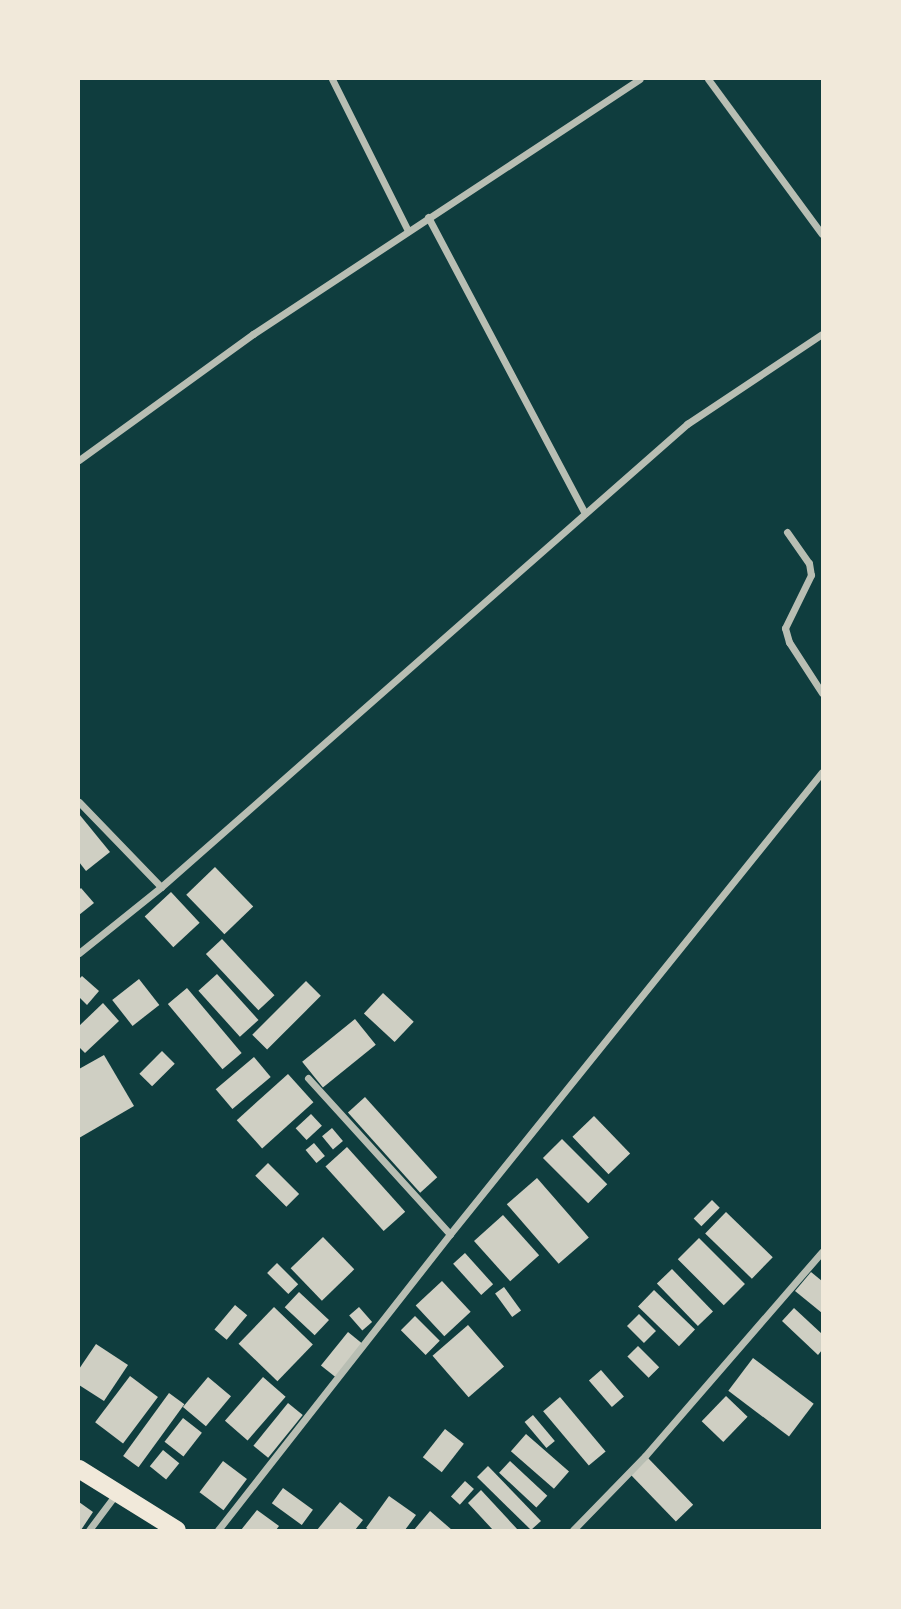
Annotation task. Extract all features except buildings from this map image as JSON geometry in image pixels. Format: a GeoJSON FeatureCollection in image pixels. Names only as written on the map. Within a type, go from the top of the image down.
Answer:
{"type":"FeatureCollection","features":[{"type":"Feature","properties":{"kind":"main road"},"geometry":{"type":"LineString","coordinates":[[79,1469],[177,1530]]}},
{"type":"Feature","properties":{"kind":"street"},"geometry":{"type":"LineString","coordinates":[[332,79],[408,231]]}},
{"type":"Feature","properties":{"kind":"street"},"geometry":{"type":"LineString","coordinates":[[79,460],[192,376],[639,79]]}},
{"type":"Feature","properties":{"kind":"street"},"geometry":{"type":"LineString","coordinates":[[708,79],[822,234]]}},
{"type":"Feature","properties":{"kind":"street"},"geometry":{"type":"LineString","coordinates":[[428,217],[585,513]]}},
{"type":"Feature","properties":{"kind":"street"},"geometry":{"type":"LineString","coordinates":[[79,953],[161,887],[687,424],[822,334]]}},
{"type":"Feature","properties":{"kind":"street"},"geometry":{"type":"LineString","coordinates":[[787,532],[809,563],[811,575],[785,628],[789,642],[822,693]]}},
{"type":"Feature","properties":{"kind":"street"},"geometry":{"type":"LineString","coordinates":[[218,1530],[450,1234],[822,772]]}},
{"type":"Feature","properties":{"kind":"street"},"geometry":{"type":"LineString","coordinates":[[79,802],[161,887]]}},
{"type":"Feature","properties":{"kind":"street"},"geometry":{"type":"LineString","coordinates":[[308,1078],[450,1234]]}},
{"type":"Feature","properties":{"kind":"street"},"geometry":{"type":"LineString","coordinates":[[573,1530],[645,1456],[822,1252]]}},
{"type":"Feature","properties":{"kind":"street"},"geometry":{"type":"LineString","coordinates":[[89,1530],[116,1493]]}}]}
